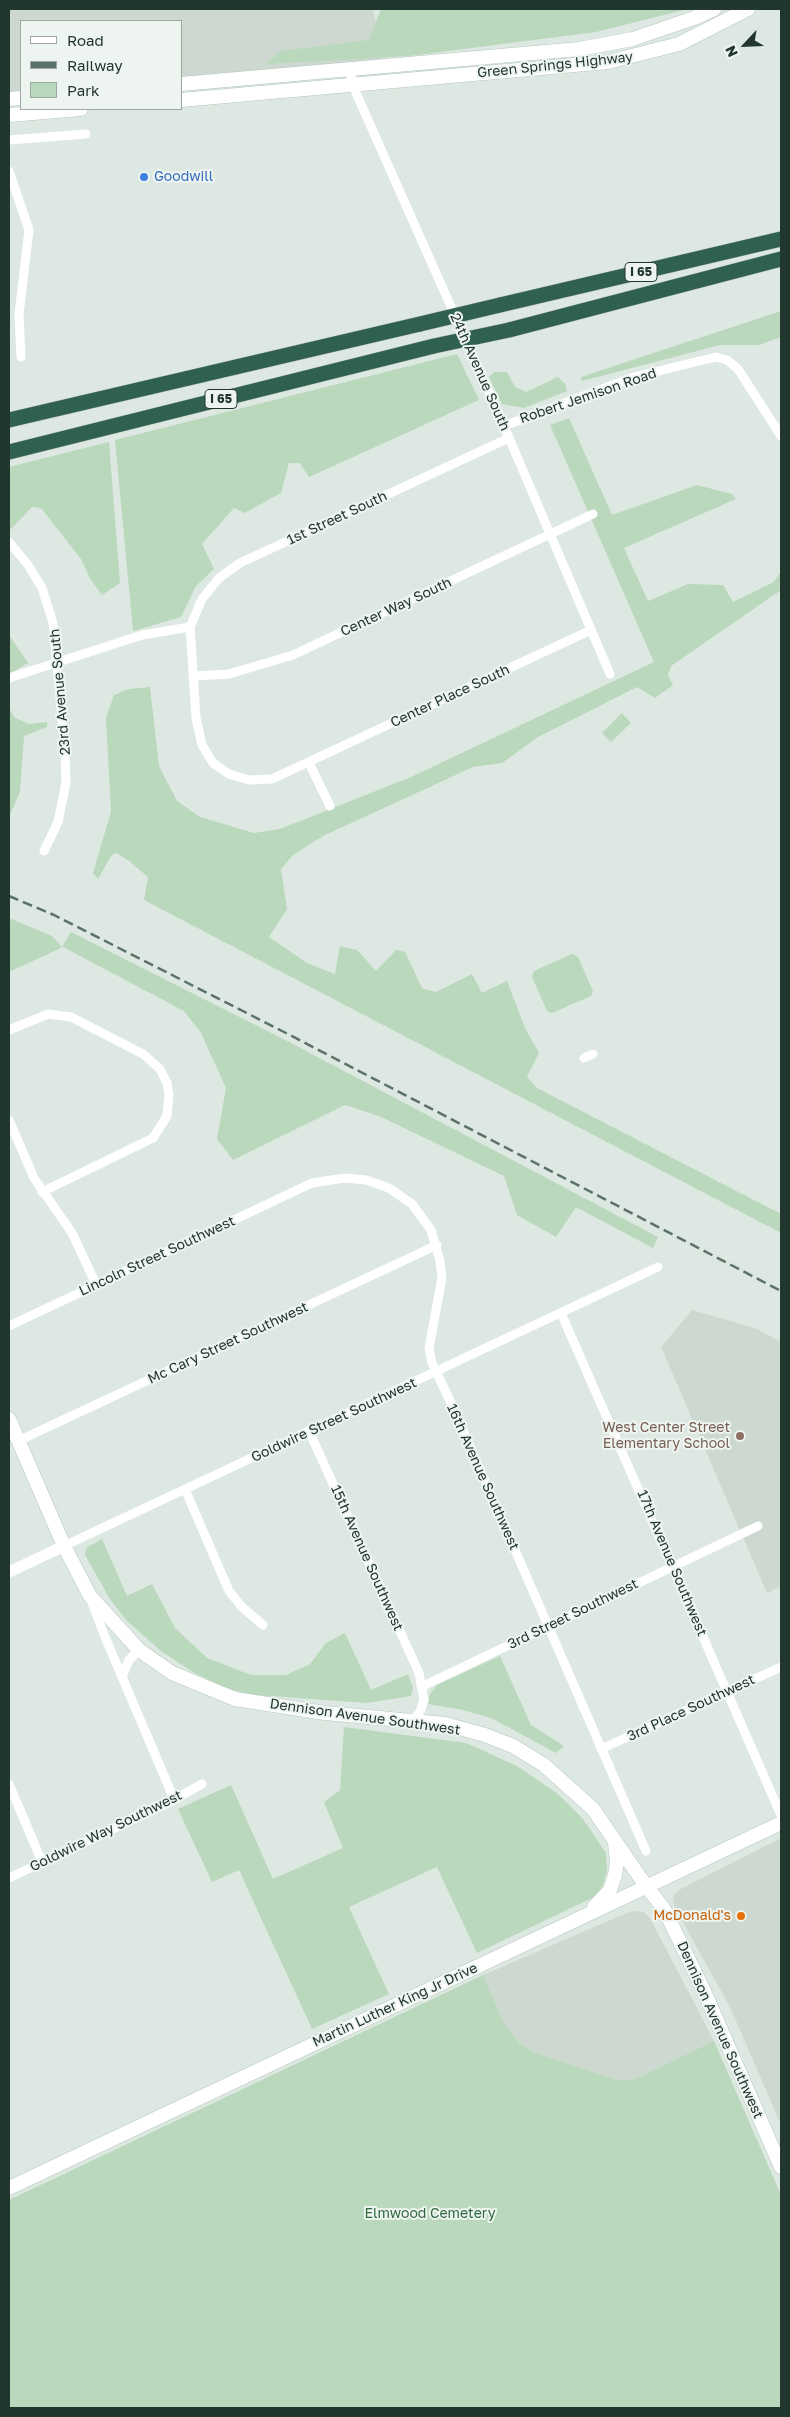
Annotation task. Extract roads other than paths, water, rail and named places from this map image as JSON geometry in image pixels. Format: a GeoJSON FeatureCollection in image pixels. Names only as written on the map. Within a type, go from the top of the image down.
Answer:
{"type":"FeatureCollection","features":[{"type":"Feature","properties":{"kind":"highway","name":"I 65"},"geometry":{"type":"LineString","coordinates":[[9,420],[781,239]]}},
{"type":"Feature","properties":{"kind":"highway","name":"I 65"},"geometry":{"type":"LineString","coordinates":[[9,452],[434,346],[509,330],[781,259]]}},
{"type":"Feature","properties":{"kind":"main road","name":"Green Springs Highway"},"geometry":{"type":"LineString","coordinates":[[182,84],[550,53],[632,39],[694,18],[714,9]]}},
{"type":"Feature","properties":{"kind":"main road","name":"Green Springs Highway"},"geometry":{"type":"LineString","coordinates":[[182,100],[608,62],[679,44],[748,9]]}},
{"type":"Feature","properties":{"kind":"main road"},"geometry":{"type":"LineString","coordinates":[[9,115],[69,110]]}},
{"type":"Feature","properties":{"kind":"main road","name":"Dennison Avenue Southwest"},"geometry":{"type":"LineString","coordinates":[[9,1419],[64,1546],[90,1596],[139,1650],[172,1673],[235,1699],[326,1712],[445,1724],[485,1735],[513,1746],[544,1765],[593,1809],[664,1909],[704,1991],[781,2167]]}},
{"type":"Feature","properties":{"kind":"main road","name":"Martin Luther King Jr Drive"},"geometry":{"type":"LineString","coordinates":[[9,2188],[781,1823]]}},
{"type":"Feature","properties":{"kind":"main road"},"geometry":{"type":"LineString","coordinates":[[587,1914],[606,1895],[613,1882],[617,1862],[614,1840]]}},
{"type":"Feature","properties":{"kind":"street","name":"24th Avenue South"},"geometry":{"type":"LineString","coordinates":[[350,70],[353,86],[504,426],[610,674]]}},
{"type":"Feature","properties":{"kind":"street"},"geometry":{"type":"LineString","coordinates":[[9,140],[86,134]]}},
{"type":"Feature","properties":{"kind":"street"},"geometry":{"type":"LineString","coordinates":[[9,171],[28,230],[19,314],[21,357]]}},
{"type":"Feature","properties":{"kind":"street","name":"Robert Jemison Road"},"geometry":{"type":"LineString","coordinates":[[504,426],[634,377],[716,357],[727,360],[738,369],[781,436]]}},
{"type":"Feature","properties":{"kind":"street","name":"1st Street South"},"geometry":{"type":"LineString","coordinates":[[190,627],[195,611],[209,588],[229,569],[509,438]]}},
{"type":"Feature","properties":{"kind":"street","name":"Center Way South"},"geometry":{"type":"LineString","coordinates":[[193,676],[228,674],[293,655],[593,514]]}},
{"type":"Feature","properties":{"kind":"street","name":"23rd Avenue South"},"geometry":{"type":"LineString","coordinates":[[9,542],[36,576],[48,600],[58,661],[66,783],[58,822],[44,851]]}},
{"type":"Feature","properties":{"kind":"street"},"geometry":{"type":"LineString","coordinates":[[9,678],[142,635],[190,627]]}},
{"type":"Feature","properties":{"kind":"street","name":"Center Place South"},"geometry":{"type":"LineString","coordinates":[[190,627],[198,733],[206,754],[222,770],[238,778],[260,780],[282,775],[591,630]]}},
{"type":"Feature","properties":{"kind":"street"},"geometry":{"type":"LineString","coordinates":[[308,763],[330,806]]}},
{"type":"Feature","properties":{"kind":"street"},"geometry":{"type":"LineString","coordinates":[[9,1030],[48,1014],[71,1017],[143,1054],[160,1069],[167,1083],[169,1095],[167,1116],[151,1140],[42,1192]]}},
{"type":"Feature","properties":{"kind":"street"},"geometry":{"type":"LineString","coordinates":[[9,1120],[42,1192],[69,1226],[96,1284]]}},
{"type":"Feature","properties":{"kind":"street","name":"16th Avenue Southwest"},"geometry":{"type":"LineString","coordinates":[[305,1186],[324,1180],[345,1178],[366,1180],[389,1188],[412,1204],[423,1217],[437,1245],[442,1278],[429,1348],[432,1363],[549,1626],[646,1851]]}},
{"type":"Feature","properties":{"kind":"street","name":"Lincoln Street Southwest"},"geometry":{"type":"LineString","coordinates":[[9,1326],[305,1186]]}},
{"type":"Feature","properties":{"kind":"street","name":"Mc Cary Street Southwest"},"geometry":{"type":"LineString","coordinates":[[18,1441],[437,1245]]}},
{"type":"Feature","properties":{"kind":"street","name":"Goldwire Street Southwest"},"geometry":{"type":"LineString","coordinates":[[9,1572],[658,1267]]}},
{"type":"Feature","properties":{"kind":"street","name":"17th Avenue Southwest"},"geometry":{"type":"LineString","coordinates":[[561,1312],[781,1815]]}},
{"type":"Feature","properties":{"kind":"street","name":"15th Avenue Southwest"},"geometry":{"type":"LineString","coordinates":[[309,1431],[415,1665],[421,1687]]}},
{"type":"Feature","properties":{"kind":"street"},"geometry":{"type":"LineString","coordinates":[[185,1489],[229,1591],[263,1625]]}},
{"type":"Feature","properties":{"kind":"street","name":"3rd Street Southwest"},"geometry":{"type":"LineString","coordinates":[[421,1687],[758,1526]]}},
{"type":"Feature","properties":{"kind":"street"},"geometry":{"type":"LineString","coordinates":[[90,1596],[174,1799]]}},
{"type":"Feature","properties":{"kind":"street"},"geometry":{"type":"LineString","coordinates":[[122,1677],[129,1660],[139,1650]]}},
{"type":"Feature","properties":{"kind":"street","name":"3rd Place Southwest"},"geometry":{"type":"LineString","coordinates":[[601,1749],[781,1667]]}},
{"type":"Feature","properties":{"kind":"street"},"geometry":{"type":"LineString","coordinates":[[413,1720],[420,1712],[424,1700],[421,1687]]}},
{"type":"Feature","properties":{"kind":"street"},"geometry":{"type":"LineString","coordinates":[[9,1784],[42,1862]]}},
{"type":"Feature","properties":{"kind":"street","name":"Goldwire Way Southwest"},"geometry":{"type":"LineString","coordinates":[[9,1878],[202,1784]]}},
{"type":"Feature","properties":{"kind":"railway"},"geometry":{"type":"LineString","coordinates":[[9,896],[54,915],[286,1033],[781,1291]]}},
{"type":"Feature","properties":{"kind":"place","name":"Goodwill"},"geometry":{"type":"Point","coordinates":[144,177]}},
{"type":"Feature","properties":{"kind":"place","name":"West Center Street Elementary School"},"geometry":{"type":"Point","coordinates":[740,1436]}},
{"type":"Feature","properties":{"kind":"place","name":"McDonald's"},"geometry":{"type":"Point","coordinates":[741,1916]}},
{"type":"Feature","properties":{"kind":"park label","name":"Elmwood Cemetery"},"geometry":{"type":"Point","coordinates":[430,2214]}}]}
